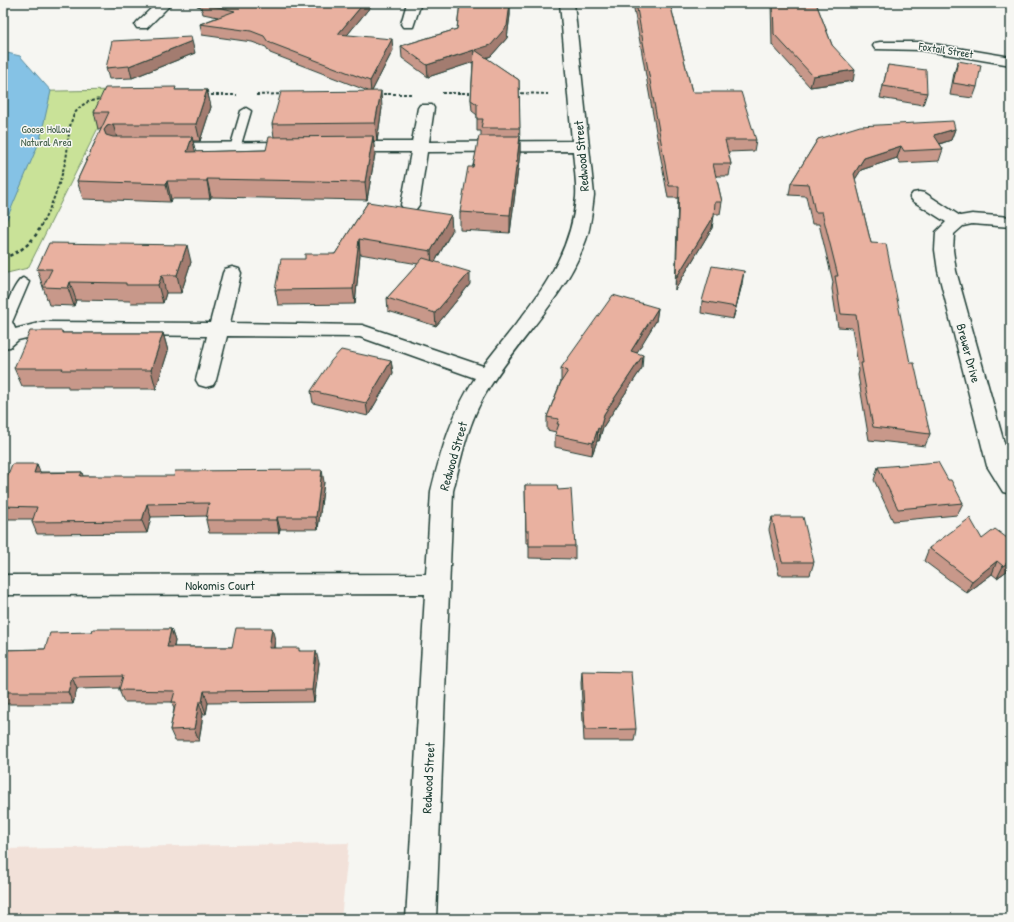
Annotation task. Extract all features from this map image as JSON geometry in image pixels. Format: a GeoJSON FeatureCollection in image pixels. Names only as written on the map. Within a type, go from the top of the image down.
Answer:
{"type":"FeatureCollection","features":[{"type":"Feature","properties":{"kind":"street"},"geometry":{"type":"LineString","coordinates":[[142,25],[165,3]]}},
{"type":"Feature","properties":{"kind":"street"},"geometry":{"type":"LineString","coordinates":[[408,24],[414,3]]}},
{"type":"Feature","properties":{"kind":"street","name":"Redwood Street"},"geometry":{"type":"LineString","coordinates":[[421,919],[442,490],[456,437],[465,414],[487,375],[550,291],[565,266],[577,240],[582,221],[585,195],[568,3]]}},
{"type":"Feature","properties":{"kind":"street","name":"Foxtail Street"},"geometry":{"type":"LineString","coordinates":[[880,46],[921,46],[1011,61]]}},
{"type":"Feature","properties":{"kind":"street"},"geometry":{"type":"LineString","coordinates":[[410,205],[426,108]]}},
{"type":"Feature","properties":{"kind":"street"},"geometry":{"type":"LineString","coordinates":[[149,148],[581,146]]}},
{"type":"Feature","properties":{"kind":"street"},"geometry":{"type":"LineString","coordinates":[[919,197],[957,222],[972,219],[1011,222]]}},
{"type":"Feature","properties":{"kind":"street","name":"Brewer Drive"},"geometry":{"type":"LineString","coordinates":[[957,222],[945,232],[944,250],[947,270],[998,466],[1011,486]]}},
{"type":"Feature","properties":{"kind":"street"},"geometry":{"type":"LineString","coordinates":[[206,380],[232,273]]}},
{"type":"Feature","properties":{"kind":"street"},"geometry":{"type":"LineString","coordinates":[[8,339],[43,328],[362,331],[487,375]]}},
{"type":"Feature","properties":{"kind":"street","name":"Nokomis Court"},"geometry":{"type":"LineString","coordinates":[[3,585],[437,584]]}},
{"type":"Feature","properties":{"kind":"lane"},"geometry":{"type":"LineString","coordinates":[[235,148],[246,111]]}},
{"type":"Feature","properties":{"kind":"lane"},"geometry":{"type":"LineString","coordinates":[[8,339],[6,322],[24,282]]}},
{"type":"Feature","properties":{"kind":"path"},"geometry":{"type":"LineString","coordinates":[[435,94],[482,93]]}},
{"type":"Feature","properties":{"kind":"path"},"geometry":{"type":"LineString","coordinates":[[514,93],[548,94]]}},
{"type":"Feature","properties":{"kind":"path"},"geometry":{"type":"LineString","coordinates":[[255,95],[286,94]]}},
{"type":"Feature","properties":{"kind":"path"},"geometry":{"type":"LineString","coordinates":[[372,94],[412,94]]}},
{"type":"Feature","properties":{"kind":"path"},"geometry":{"type":"LineString","coordinates":[[200,95],[239,95]]}},
{"type":"Feature","properties":{"kind":"path"},"geometry":{"type":"LineString","coordinates":[[3,258],[20,252],[33,239],[43,224],[66,157],[71,122],[78,108],[88,101],[107,98]]}},
{"type":"Feature","properties":{"kind":"shaded area"},"geometry":{"type":"Polygon","coordinates":[[[349,843],[341,919],[3,919],[3,849],[349,843]]]}},
{"type":"Feature","properties":{"kind":"green space","name":"Goose Hollow Natural Area"},"geometry":{"type":"Polygon","coordinates":[[[117,90],[28,268],[3,274],[3,92],[117,90]]]}},
{"type":"Feature","properties":{"kind":"water"},"geometry":{"type":"Polygon","coordinates":[[[3,52],[20,56],[51,91],[40,140],[3,228],[3,52]]]}},
{"type":"Feature","properties":{"kind":"building"},"geometry":{"type":"Polygon","coordinates":[[[201,3],[364,3],[338,34],[392,39],[370,81],[268,42],[264,36],[251,31],[200,24],[235,11],[201,3]]]}},
{"type":"Feature","properties":{"kind":"building"},"geometry":{"type":"Polygon","coordinates":[[[460,3],[510,4],[507,26],[491,45],[475,50],[519,80],[520,128],[481,128],[483,119],[477,119],[477,104],[471,100],[474,50],[427,65],[401,46],[457,29],[460,3]]]}},
{"type":"Feature","properties":{"kind":"building"},"geometry":{"type":"Polygon","coordinates":[[[636,3],[670,3],[692,92],[741,92],[756,140],[725,140],[731,164],[713,164],[722,202],[715,202],[714,216],[676,278],[679,186],[669,186],[636,3]]]}},
{"type":"Feature","properties":{"kind":"building"},"geometry":{"type":"Polygon","coordinates":[[[773,3],[816,3],[832,45],[855,70],[813,76],[774,34],[773,3]]]}},
{"type":"Feature","properties":{"kind":"building"},"geometry":{"type":"Polygon","coordinates":[[[191,37],[192,41],[129,66],[106,68],[112,41],[191,37]]]}},
{"type":"Feature","properties":{"kind":"building"},"geometry":{"type":"Polygon","coordinates":[[[958,61],[981,65],[977,87],[953,83],[958,61]]]}},
{"type":"Feature","properties":{"kind":"building"},"geometry":{"type":"Polygon","coordinates":[[[888,65],[926,70],[927,93],[883,86],[888,65]]]}},
{"type":"Feature","properties":{"kind":"building"},"geometry":{"type":"Polygon","coordinates":[[[176,87],[175,90],[207,90],[196,124],[113,124],[107,126],[104,130],[106,135],[113,137],[192,137],[187,152],[266,150],[269,137],[373,136],[365,182],[207,179],[207,181],[167,181],[166,184],[77,181],[109,112],[94,112],[105,88],[176,87]]]}},
{"type":"Feature","properties":{"kind":"building"},"geometry":{"type":"Polygon","coordinates":[[[381,91],[375,123],[272,124],[281,92],[381,91]]]}},
{"type":"Feature","properties":{"kind":"building"},"geometry":{"type":"Polygon","coordinates":[[[953,121],[955,129],[934,135],[943,149],[904,151],[901,146],[864,158],[854,174],[871,243],[886,244],[910,363],[914,363],[930,434],[873,427],[861,363],[863,363],[856,315],[841,314],[835,276],[838,276],[822,212],[815,212],[809,184],[791,183],[818,139],[860,126],[953,121]]]}},
{"type":"Feature","properties":{"kind":"building"},"geometry":{"type":"Polygon","coordinates":[[[479,136],[520,136],[510,215],[460,212],[468,167],[473,167],[479,136]]]}},
{"type":"Feature","properties":{"kind":"building"},"geometry":{"type":"Polygon","coordinates":[[[368,202],[451,215],[431,251],[359,239],[353,289],[275,290],[281,259],[305,259],[305,254],[335,254],[368,202]]]}},
{"type":"Feature","properties":{"kind":"building"},"geometry":{"type":"Polygon","coordinates":[[[49,243],[187,245],[177,275],[162,275],[158,285],[70,282],[68,288],[43,287],[52,269],[37,269],[49,243]]]}},
{"type":"Feature","properties":{"kind":"building"},"geometry":{"type":"Polygon","coordinates":[[[423,258],[470,272],[435,313],[387,298],[423,258]]]}},
{"type":"Feature","properties":{"kind":"building"},"geometry":{"type":"Polygon","coordinates":[[[712,266],[744,271],[736,307],[702,301],[712,266]]]}},
{"type":"Feature","properties":{"kind":"building"},"geometry":{"type":"Polygon","coordinates":[[[613,295],[658,308],[631,351],[643,355],[604,414],[600,429],[598,428],[593,443],[555,435],[559,424],[557,424],[559,419],[547,417],[561,382],[568,371],[561,368],[613,295]]]}},
{"type":"Feature","properties":{"kind":"building"},"geometry":{"type":"Polygon","coordinates":[[[30,331],[62,331],[62,333],[163,333],[151,370],[62,370],[63,368],[14,368],[30,331]]]}},
{"type":"Feature","properties":{"kind":"building"},"geometry":{"type":"Polygon","coordinates":[[[341,350],[391,361],[366,403],[311,391],[331,361],[341,350]]]}},
{"type":"Feature","properties":{"kind":"building"},"geometry":{"type":"Polygon","coordinates":[[[938,462],[948,480],[951,480],[963,503],[898,509],[878,467],[938,462]]]}},
{"type":"Feature","properties":{"kind":"building"},"geometry":{"type":"Polygon","coordinates":[[[12,464],[37,464],[34,473],[82,472],[80,476],[174,476],[175,471],[322,470],[316,517],[277,517],[277,520],[206,520],[209,503],[147,504],[142,521],[32,522],[37,507],[3,506],[3,477],[7,477],[12,464]]]}},
{"type":"Feature","properties":{"kind":"building"},"geometry":{"type":"Polygon","coordinates":[[[525,485],[557,485],[558,490],[571,489],[575,546],[529,546],[529,531],[526,531],[525,485]]]}},
{"type":"Feature","properties":{"kind":"building"},"geometry":{"type":"Polygon","coordinates":[[[772,517],[803,517],[814,562],[782,562],[772,517]]]}},
{"type":"Feature","properties":{"kind":"building"},"geometry":{"type":"Polygon","coordinates":[[[970,518],[982,539],[995,529],[1011,541],[1011,560],[1003,566],[997,561],[972,581],[929,548],[970,518]]]}},
{"type":"Feature","properties":{"kind":"building"},"geometry":{"type":"Polygon","coordinates":[[[236,628],[272,628],[269,648],[299,648],[299,651],[316,651],[312,690],[204,691],[202,702],[199,702],[194,729],[170,730],[176,702],[172,702],[175,691],[119,690],[123,676],[72,677],[68,692],[3,692],[3,650],[45,649],[50,633],[92,632],[93,629],[171,629],[167,647],[232,647],[236,628]]]}},
{"type":"Feature","properties":{"kind":"building"},"geometry":{"type":"Polygon","coordinates":[[[582,671],[631,672],[636,729],[585,730],[582,671]]]}}]}
